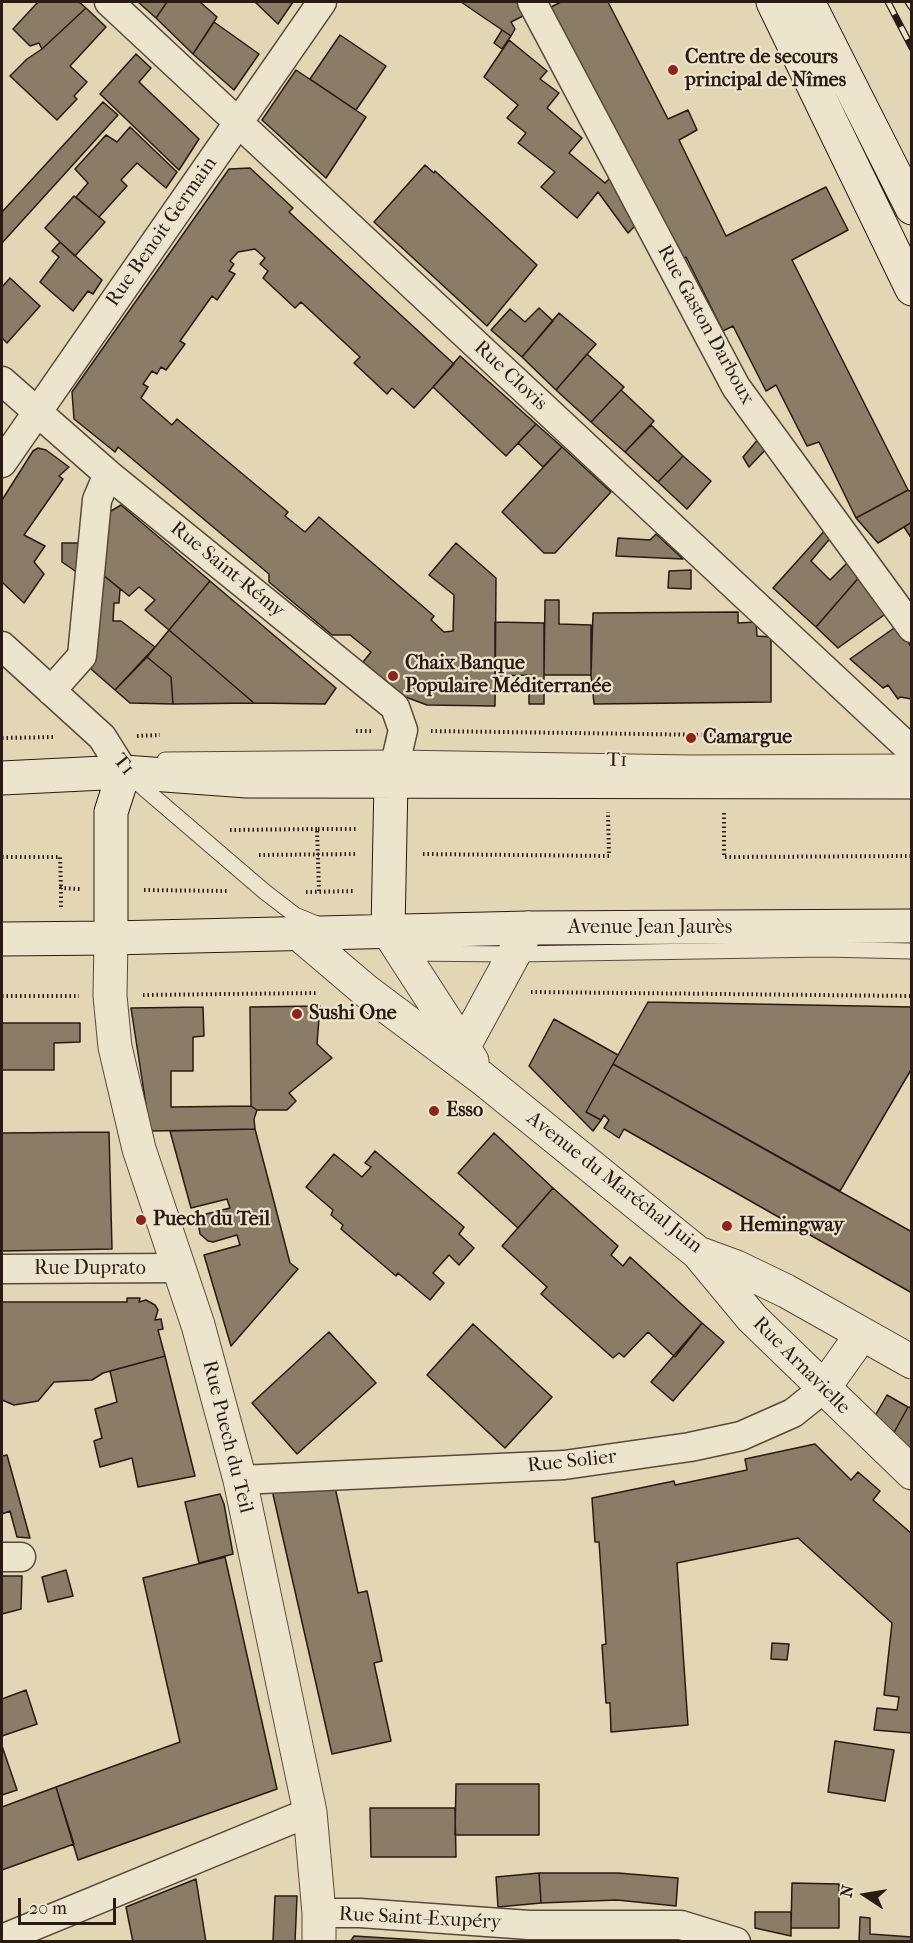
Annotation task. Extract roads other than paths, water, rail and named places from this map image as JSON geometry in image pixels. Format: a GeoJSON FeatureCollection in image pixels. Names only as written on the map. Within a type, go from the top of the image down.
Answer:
{"type":"FeatureCollection","features":[{"type":"Feature","properties":{"kind":"main road"},"geometry":{"type":"LineString","coordinates":[[773,2],[899,230],[912,289]]}},
{"type":"Feature","properties":{"kind":"main road"},"geometry":{"type":"LineString","coordinates":[[808,2],[912,208]]}},
{"type":"Feature","properties":{"kind":"main road"},"geometry":{"type":"LineString","coordinates":[[111,938],[111,812],[129,765]]}},
{"type":"Feature","properties":{"kind":"main road"},"geometry":{"type":"LineString","coordinates":[[2,778],[129,765],[247,781],[394,770],[912,782]]}},
{"type":"Feature","properties":{"kind":"main road"},"geometry":{"type":"LineString","coordinates":[[394,770],[396,943]]}},
{"type":"Feature","properties":{"kind":"main road","name":"Avenue Jean Jaurès"},"geometry":{"type":"LineString","coordinates":[[2,939],[338,933],[396,943],[521,941],[912,926]]}},
{"type":"Feature","properties":{"kind":"main road","name":"Avenue du Maréchal Juin"},"geometry":{"type":"LineString","coordinates":[[299,934],[366,991],[482,1078],[698,1253],[736,1267],[786,1291],[912,1362]]}},
{"type":"Feature","properties":{"kind":"main road","name":"Rue Puech du Teil"},"geometry":{"type":"LineString","coordinates":[[111,938],[110,996],[115,1047],[139,1149],[198,1325],[240,1480],[310,1812],[319,1927]]}},
{"type":"Feature","properties":{"kind":"main road"},"geometry":{"type":"LineString","coordinates":[[463,1048],[521,941]]}},
{"type":"Feature","properties":{"kind":"main road","name":"Avenue du Maréchal Juin"},"geometry":{"type":"LineString","coordinates":[[396,943],[482,1078]]}},
{"type":"Feature","properties":{"kind":"main road","name":"Rue Arnavielle"},"geometry":{"type":"LineString","coordinates":[[698,1253],[752,1318],[912,1473]]}},
{"type":"Feature","properties":{"kind":"main road","name":"Rue Solier"},"geometry":{"type":"LineString","coordinates":[[823,1389],[862,1334]]}},
{"type":"Feature","properties":{"kind":"street","name":"Rue Clovis"},"geometry":{"type":"LineString","coordinates":[[109,2],[912,751]]}},
{"type":"Feature","properties":{"kind":"street","name":"Rue Benoit Germain"},"geometry":{"type":"LineString","coordinates":[[2,463],[322,2]]}},
{"type":"Feature","properties":{"kind":"street","name":"Rue Gaston Darboux"},"geometry":{"type":"LineString","coordinates":[[532,2],[736,387],[912,628]]}},
{"type":"Feature","properties":{"kind":"street","name":"Rue Saint-Rémy"},"geometry":{"type":"LineString","coordinates":[[2,381],[108,474],[395,707],[403,730],[394,770]]}},
{"type":"Feature","properties":{"kind":"street"},"geometry":{"type":"LineString","coordinates":[[51,691],[82,656],[97,500],[108,474]]}},
{"type":"Feature","properties":{"kind":"street","name":"T1"},"geometry":{"type":"LineString","coordinates":[[2,646],[102,737],[129,765]]}},
{"type":"Feature","properties":{"kind":"street","name":"Rue Duprato"},"geometry":{"type":"LineString","coordinates":[[2,1269],[178,1268]]}},
{"type":"Feature","properties":{"kind":"street","name":"Rue Solier"},"geometry":{"type":"LineString","coordinates":[[240,1480],[564,1465],[690,1447],[741,1436],[793,1413],[823,1389]]}},
{"type":"Feature","properties":{"kind":"street"},"geometry":{"type":"LineString","coordinates":[[2,1939],[310,1812]]}},
{"type":"Feature","properties":{"kind":"street","name":"Rue Saint-Exupéry"},"geometry":{"type":"LineString","coordinates":[[319,1927],[360,1913],[529,1925],[681,1925],[736,1941]]}},
{"type":"Feature","properties":{"kind":"lane","name":"T1"},"geometry":{"type":"LineString","coordinates":[[394,770],[690,763],[912,762]]}},
{"type":"Feature","properties":{"kind":"lane","name":"T1"},"geometry":{"type":"LineString","coordinates":[[129,765],[265,892],[295,915],[338,933]]}},
{"type":"Feature","properties":{"kind":"lane"},"geometry":{"type":"LineString","coordinates":[[521,941],[912,951]]}},
{"type":"Feature","properties":{"kind":"railway"},"geometry":{"type":"LineString","coordinates":[[888,2],[912,48]]}},
{"type":"Feature","properties":{"kind":"railway"},"geometry":{"type":"LineString","coordinates":[[908,2],[912,8]]}},
{"type":"Feature","properties":{"kind":"place","name":"Centre de secours principal de Nîmes"},"geometry":{"type":"Point","coordinates":[673,70]}},
{"type":"Feature","properties":{"kind":"place","name":"Chaix Banque Populaire Méditerranée"},"geometry":{"type":"Point","coordinates":[393,676]}},
{"type":"Feature","properties":{"kind":"place","name":"Camargue"},"geometry":{"type":"Point","coordinates":[691,738]}},
{"type":"Feature","properties":{"kind":"place","name":"Sushi One"},"geometry":{"type":"Point","coordinates":[297,1014]}},
{"type":"Feature","properties":{"kind":"place","name":"Esso"},"geometry":{"type":"Point","coordinates":[434,1111]}},
{"type":"Feature","properties":{"kind":"place","name":"Puech du Teil"},"geometry":{"type":"Point","coordinates":[141,1220]}},
{"type":"Feature","properties":{"kind":"place","name":"Hemingway"},"geometry":{"type":"Point","coordinates":[727,1226]}}]}
